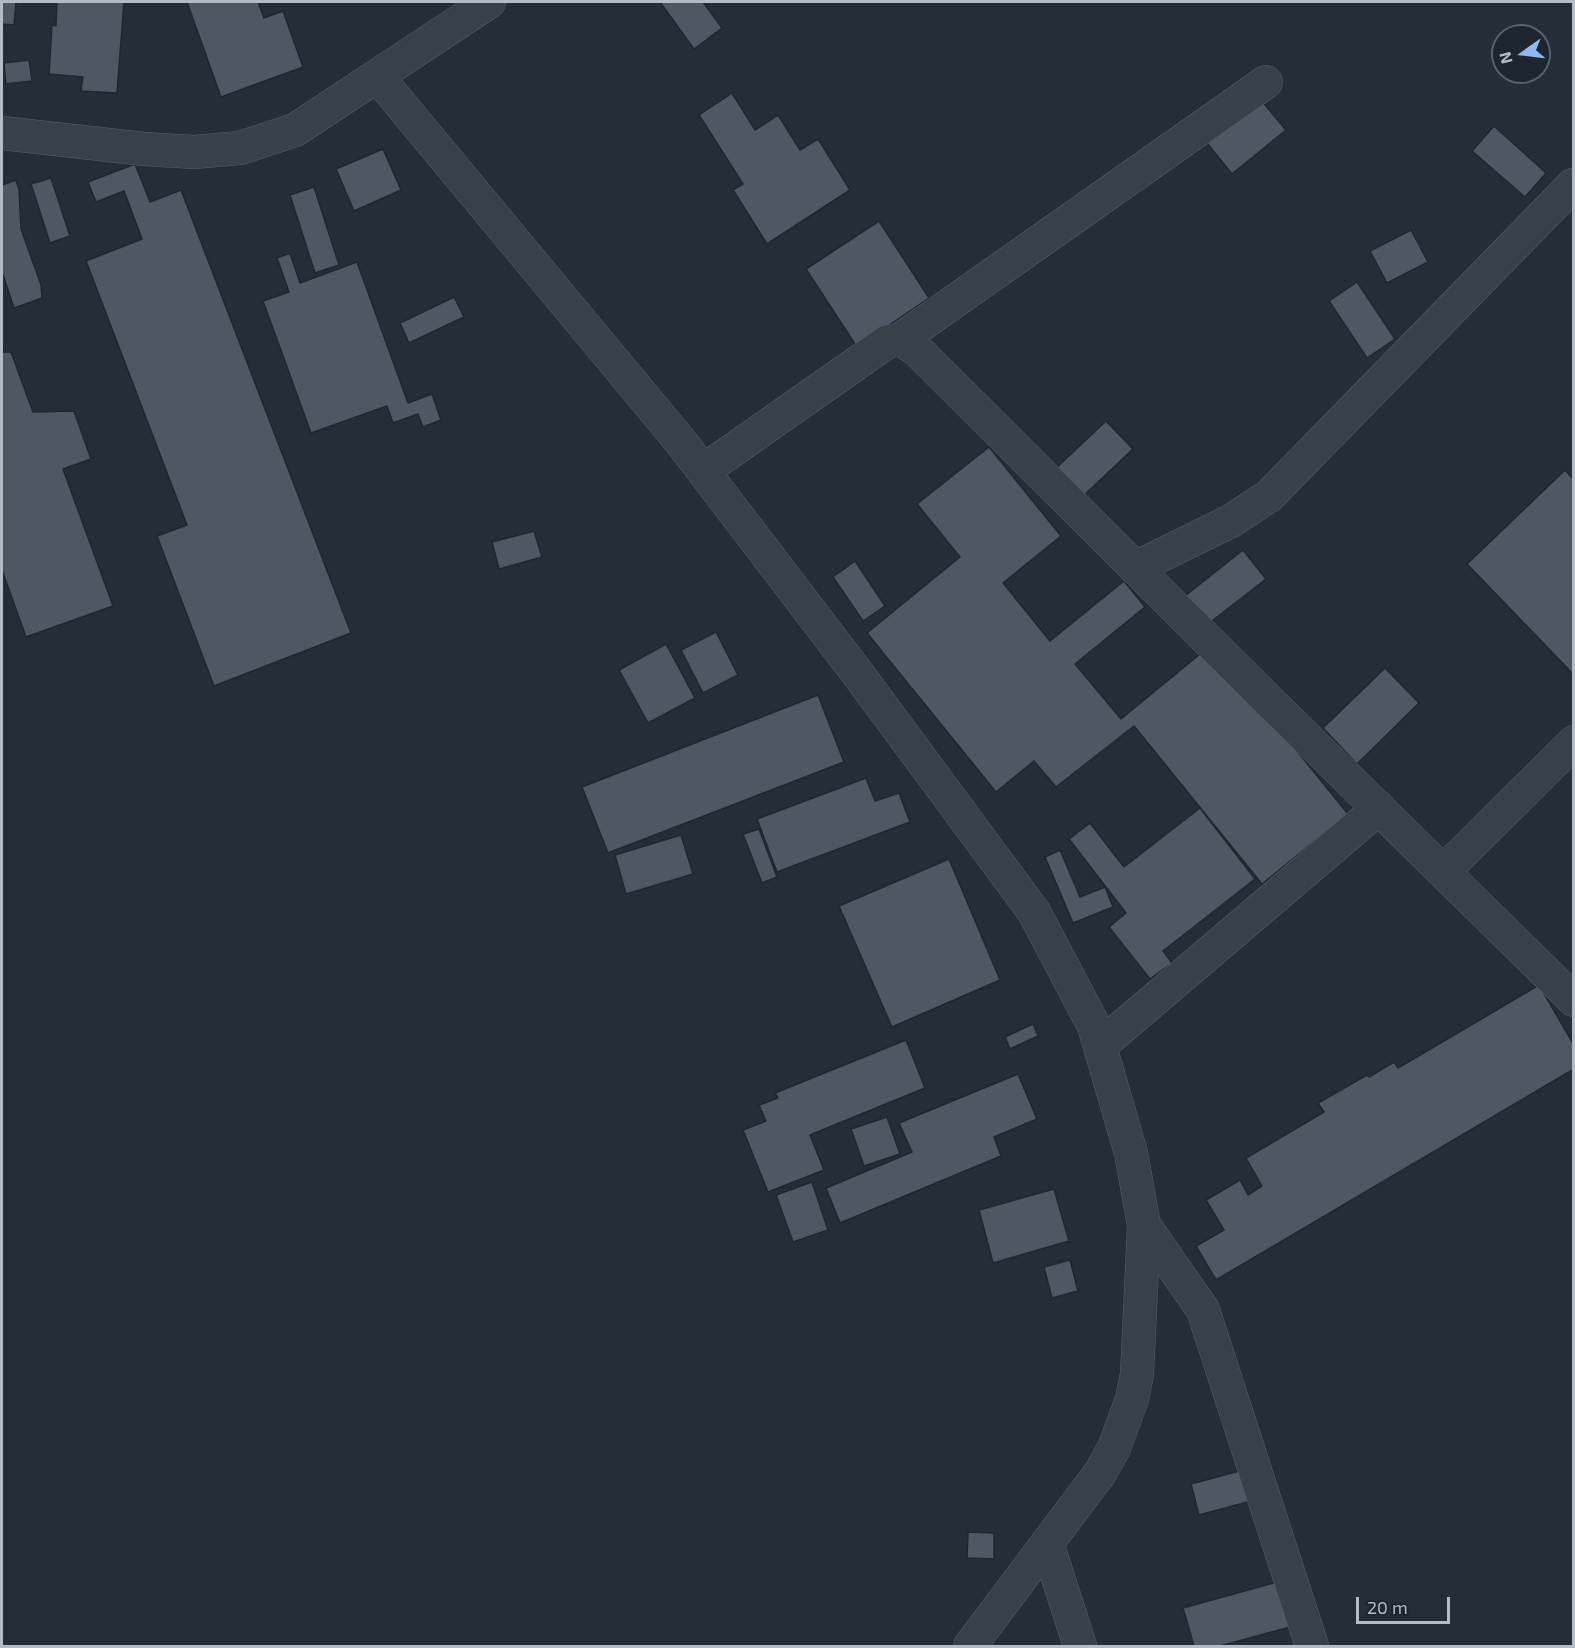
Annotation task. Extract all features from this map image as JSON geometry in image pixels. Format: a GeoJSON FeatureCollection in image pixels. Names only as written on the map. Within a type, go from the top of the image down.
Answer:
{"type":"FeatureCollection","features":[{"type":"Feature","properties":{"kind":"street"},"geometry":{"type":"LineString","coordinates":[[2,133],[144,149],[194,152],[240,148],[295,130],[489,2]]}},
{"type":"Feature","properties":{"kind":"street"},"geometry":{"type":"LineString","coordinates":[[377,76],[703,471],[858,674],[1034,912],[1094,1026],[1131,1153],[1144,1225],[1137,1374],[1124,1424],[1100,1473],[970,1647]]}},
{"type":"Feature","properties":{"kind":"street"},"geometry":{"type":"LineString","coordinates":[[703,471],[887,342],[901,339],[1266,82]]}},
{"type":"Feature","properties":{"kind":"street"},"geometry":{"type":"LineString","coordinates":[[1135,568],[1231,521],[1269,496],[1573,185]]}},
{"type":"Feature","properties":{"kind":"street"},"geometry":{"type":"LineString","coordinates":[[901,339],[917,350],[1574,1000]]}},
{"type":"Feature","properties":{"kind":"street"},"geometry":{"type":"LineString","coordinates":[[1444,871],[1574,741]]}},
{"type":"Feature","properties":{"kind":"street"},"geometry":{"type":"LineString","coordinates":[[1100,1046],[1379,808]]}},
{"type":"Feature","properties":{"kind":"street"},"geometry":{"type":"LineString","coordinates":[[1144,1225],[1203,1310],[1312,1647]]}},
{"type":"Feature","properties":{"kind":"street"},"geometry":{"type":"LineString","coordinates":[[1047,1543],[1080,1647]]}},
{"type":"Feature","properties":{"kind":"building"},"geometry":{"type":"Polygon","coordinates":[[[2,2],[16,2],[14,25],[2,24],[2,2]]]}},
{"type":"Feature","properties":{"kind":"building"},"geometry":{"type":"Polygon","coordinates":[[[57,2],[124,2],[117,93],[81,91],[83,77],[49,74],[52,25],[56,26],[57,2]]]}},
{"type":"Feature","properties":{"kind":"building"},"geometry":{"type":"Polygon","coordinates":[[[187,2],[258,2],[264,18],[283,11],[303,67],[221,97],[187,2]]]}},
{"type":"Feature","properties":{"kind":"building"},"geometry":{"type":"Polygon","coordinates":[[[660,2],[703,2],[722,28],[694,49],[660,2]]]}},
{"type":"Feature","properties":{"kind":"building"},"geometry":{"type":"Polygon","coordinates":[[[29,60],[32,81],[6,84],[4,63],[29,60]]]}},
{"type":"Feature","properties":{"kind":"building"},"geometry":{"type":"Polygon","coordinates":[[[732,93],[755,130],[778,115],[800,150],[818,139],[850,190],[767,244],[733,190],[743,184],[699,115],[732,93]]]}},
{"type":"Feature","properties":{"kind":"building"},"geometry":{"type":"Polygon","coordinates":[[[1260,99],[1286,130],[1232,174],[1207,143],[1260,99]]]}},
{"type":"Feature","properties":{"kind":"building"},"geometry":{"type":"Polygon","coordinates":[[[1494,126],[1546,173],[1525,197],[1472,151],[1494,126]]]}},
{"type":"Feature","properties":{"kind":"building"},"geometry":{"type":"Polygon","coordinates":[[[383,149],[401,190],[354,211],[336,169],[383,149]]]}},
{"type":"Feature","properties":{"kind":"building"},"geometry":{"type":"Polygon","coordinates":[[[135,164],[150,202],[181,190],[351,633],[214,686],[157,536],[187,525],[86,261],[142,239],[124,191],[96,202],[88,182],[135,164]]]}},
{"type":"Feature","properties":{"kind":"building"},"geometry":{"type":"Polygon","coordinates":[[[51,178],[70,236],[50,243],[31,184],[51,178]]]}},
{"type":"Feature","properties":{"kind":"building"},"geometry":{"type":"Polygon","coordinates":[[[16,180],[19,190],[21,229],[41,285],[42,298],[14,308],[2,272],[2,185],[16,180]]]}},
{"type":"Feature","properties":{"kind":"building"},"geometry":{"type":"Polygon","coordinates":[[[314,187],[339,265],[315,273],[290,195],[314,187]]]}},
{"type":"Feature","properties":{"kind":"building"},"geometry":{"type":"Polygon","coordinates":[[[879,221],[929,298],[857,347],[806,269],[879,221]]]}},
{"type":"Feature","properties":{"kind":"building"},"geometry":{"type":"Polygon","coordinates":[[[1411,230],[1428,262],[1387,283],[1370,251],[1411,230]]]}},
{"type":"Feature","properties":{"kind":"building"},"geometry":{"type":"Polygon","coordinates":[[[290,253],[300,283],[357,262],[408,403],[432,394],[441,420],[423,427],[418,414],[393,423],[387,406],[311,433],[263,301],[289,292],[277,258],[290,253]]]}},
{"type":"Feature","properties":{"kind":"building"},"geometry":{"type":"Polygon","coordinates":[[[1357,282],[1395,339],[1367,358],[1329,301],[1357,282]]]}},
{"type":"Feature","properties":{"kind":"building"},"geometry":{"type":"Polygon","coordinates":[[[454,297],[464,317],[409,343],[400,323],[454,297]]]}},
{"type":"Feature","properties":{"kind":"building"},"geometry":{"type":"Polygon","coordinates":[[[2,352],[11,352],[33,412],[74,411],[91,459],[63,469],[113,606],[26,637],[2,570],[2,352]]]}},
{"type":"Feature","properties":{"kind":"building"},"geometry":{"type":"Polygon","coordinates":[[[1106,421],[1133,449],[1080,499],[1053,471],[1106,421]]]}},
{"type":"Feature","properties":{"kind":"building"},"geometry":{"type":"Polygon","coordinates":[[[989,447],[1061,536],[1003,583],[1050,641],[1124,581],[1145,607],[1075,664],[1121,719],[1211,645],[1348,814],[1262,884],[1134,726],[1056,787],[1034,761],[996,792],[867,633],[960,557],[917,504],[989,447]]]}},
{"type":"Feature","properties":{"kind":"building"},"geometry":{"type":"Polygon","coordinates":[[[1565,470],[1574,480],[1574,675],[1467,564],[1565,470]]]}},
{"type":"Feature","properties":{"kind":"building"},"geometry":{"type":"Polygon","coordinates":[[[534,531],[542,557],[499,569],[492,542],[534,531]]]}},
{"type":"Feature","properties":{"kind":"building"},"geometry":{"type":"Polygon","coordinates":[[[1243,550],[1266,579],[1208,624],[1185,596],[1243,550]]]}},
{"type":"Feature","properties":{"kind":"building"},"geometry":{"type":"Polygon","coordinates":[[[855,561],[885,606],[863,621],[833,577],[855,561]]]}},
{"type":"Feature","properties":{"kind":"building"},"geometry":{"type":"Polygon","coordinates":[[[716,632],[738,675],[703,693],[681,650],[716,632]]]}},
{"type":"Feature","properties":{"kind":"building"},"geometry":{"type":"Polygon","coordinates":[[[666,644],[695,698],[648,723],[619,670],[666,644]]]}},
{"type":"Feature","properties":{"kind":"building"},"geometry":{"type":"Polygon","coordinates":[[[1385,668],[1419,703],[1357,764],[1323,728],[1385,668]]]}},
{"type":"Feature","properties":{"kind":"building"},"geometry":{"type":"Polygon","coordinates":[[[818,695],[844,762],[608,853],[582,787],[818,695]]]}},
{"type":"Feature","properties":{"kind":"building"},"geometry":{"type":"Polygon","coordinates":[[[866,778],[875,801],[899,793],[910,822],[777,872],[757,819],[866,778]]]}},
{"type":"Feature","properties":{"kind":"building"},"geometry":{"type":"Polygon","coordinates":[[[1200,808],[1255,879],[1163,951],[1172,963],[1150,979],[1109,927],[1126,913],[1069,839],[1090,823],[1124,867],[1200,808]]]}},
{"type":"Feature","properties":{"kind":"building"},"geometry":{"type":"Polygon","coordinates":[[[759,829],[777,877],[762,883],[743,834],[759,829]]]}},
{"type":"Feature","properties":{"kind":"building"},"geometry":{"type":"Polygon","coordinates":[[[681,835],[693,874],[626,894],[615,855],[681,835]]]}},
{"type":"Feature","properties":{"kind":"building"},"geometry":{"type":"Polygon","coordinates":[[[1060,850],[1080,897],[1105,887],[1113,907],[1073,923],[1045,857],[1060,850]]]}},
{"type":"Feature","properties":{"kind":"building"},"geometry":{"type":"Polygon","coordinates":[[[949,859],[1000,980],[892,1027],[839,906],[949,859]]]}},
{"type":"Feature","properties":{"kind":"building"},"geometry":{"type":"Polygon","coordinates":[[[1539,985],[1574,1045],[1574,1069],[1216,1280],[1196,1246],[1224,1230],[1206,1200],[1240,1180],[1248,1195],[1262,1186],[1246,1158],[1324,1112],[1318,1103],[1394,1062],[1398,1068],[1539,985]]]}},
{"type":"Feature","properties":{"kind":"building"},"geometry":{"type":"Polygon","coordinates":[[[1033,1024],[1038,1036],[1010,1049],[1005,1037],[1033,1024]]]}},
{"type":"Feature","properties":{"kind":"building"},"geometry":{"type":"Polygon","coordinates":[[[906,1040],[925,1088],[810,1135],[824,1170],[768,1192],[743,1130],[766,1121],[759,1105],[778,1098],[775,1093],[906,1040]]]}},
{"type":"Feature","properties":{"kind":"building"},"geometry":{"type":"Polygon","coordinates":[[[1018,1074],[1037,1119],[994,1137],[1001,1156],[840,1223],[826,1188],[912,1152],[899,1123],[1018,1074]]]}},
{"type":"Feature","properties":{"kind":"building"},"geometry":{"type":"Polygon","coordinates":[[[887,1117],[900,1154],[864,1166],[851,1129],[887,1117]]]}},
{"type":"Feature","properties":{"kind":"building"},"geometry":{"type":"Polygon","coordinates":[[[812,1182],[828,1230],[793,1242],[776,1195],[812,1182]]]}},
{"type":"Feature","properties":{"kind":"building"},"geometry":{"type":"Polygon","coordinates":[[[1054,1189],[1069,1241],[993,1263],[979,1210],[1054,1189]]]}},
{"type":"Feature","properties":{"kind":"building"},"geometry":{"type":"Polygon","coordinates":[[[1070,1260],[1078,1291],[1052,1298],[1044,1267],[1070,1260]]]}},
{"type":"Feature","properties":{"kind":"building"},"geometry":{"type":"Polygon","coordinates":[[[1243,1470],[1251,1501],[1199,1515],[1191,1484],[1243,1470]]]}},
{"type":"Feature","properties":{"kind":"building"},"geometry":{"type":"Polygon","coordinates":[[[968,1532],[994,1533],[994,1559],[967,1558],[968,1532]]]}},
{"type":"Feature","properties":{"kind":"building"},"geometry":{"type":"Polygon","coordinates":[[[1277,1582],[1290,1627],[1220,1646],[1194,1646],[1183,1608],[1277,1582]]]}}]}
